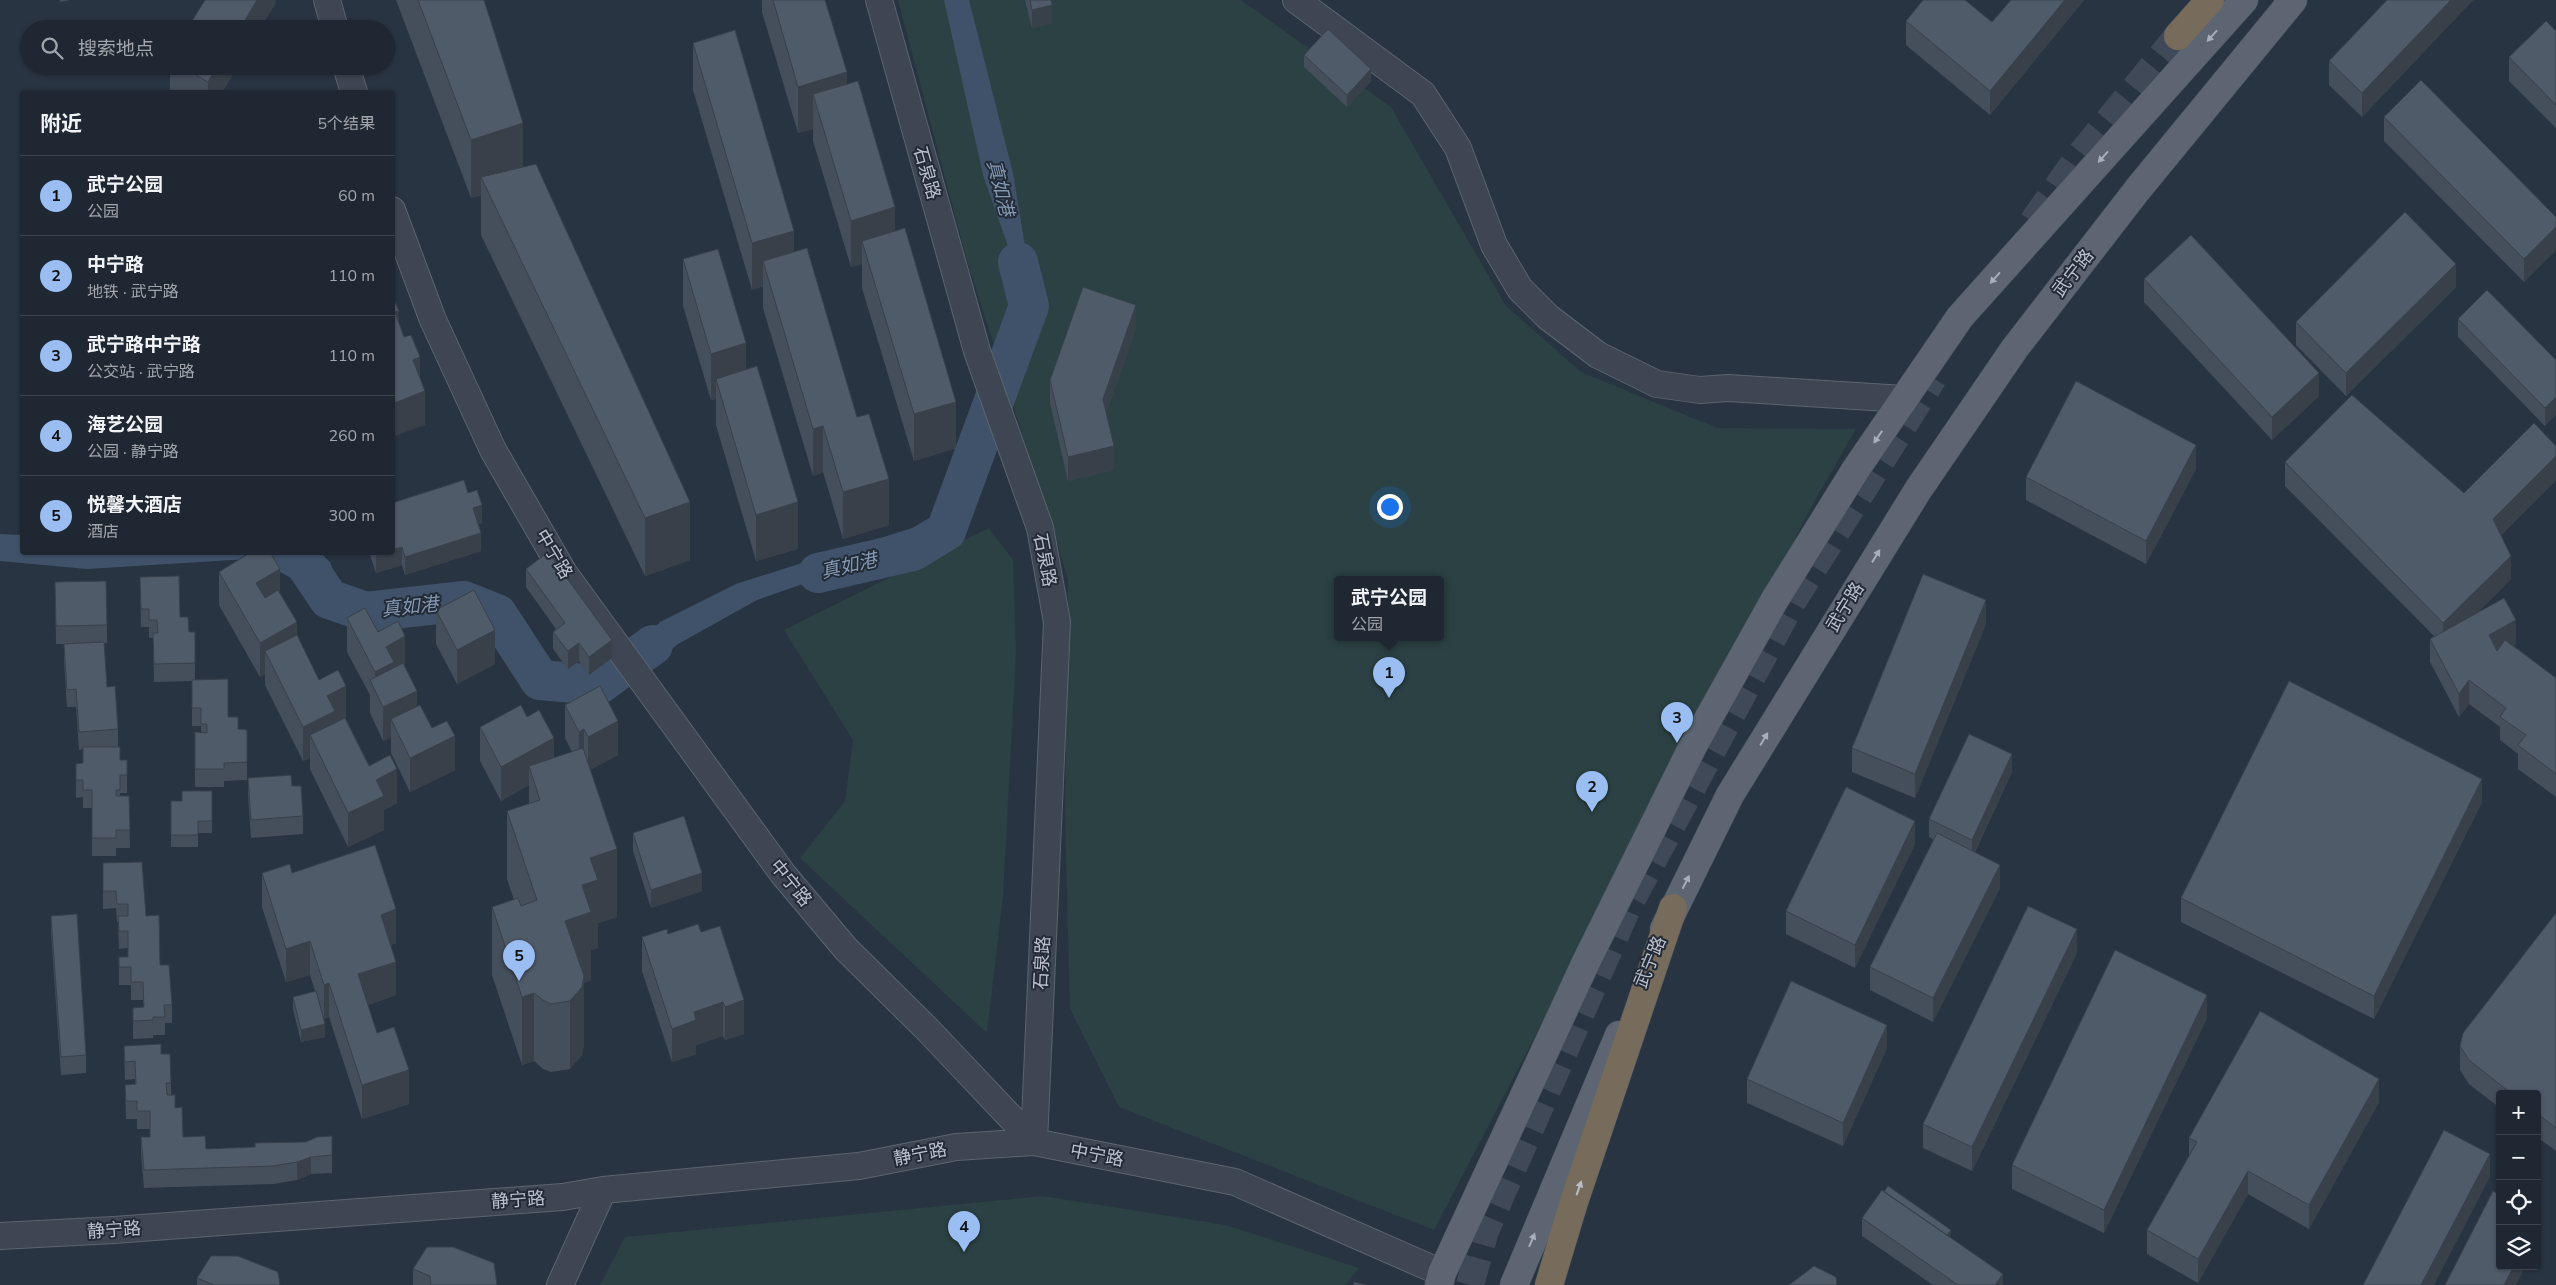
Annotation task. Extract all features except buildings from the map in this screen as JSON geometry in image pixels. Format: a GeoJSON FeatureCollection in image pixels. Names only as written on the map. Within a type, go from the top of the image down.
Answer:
{"type":"FeatureCollection","features":[{"type":"Feature","properties":{"kind":"highway"},"geometry":{"type":"LineString","coordinates":[[2178,36],[2210,0]]}},
{"type":"Feature","properties":{"kind":"highway"},"geometry":{"type":"LineString","coordinates":[[1549,1285],[1574,1202],[1673,908]]}},
{"type":"Feature","properties":{"kind":"main road"},"geometry":{"type":"LineString","coordinates":[[1441,1279],[1586,962],[1693,746],[1774,601],[1856,469],[1960,317],[2244,0]]}},
{"type":"Feature","properties":{"kind":"main road","name":"武宁路"},"geometry":{"type":"LineString","coordinates":[[1514,1285],[1673,908],[1730,795],[1928,474],[2015,348],[2144,181],[2293,0]]}},
{"type":"Feature","properties":{"kind":"street"},"geometry":{"type":"LineString","coordinates":[[327,0],[333,20]]}},
{"type":"Feature","properties":{"kind":"street","name":"石泉路"},"geometry":{"type":"LineString","coordinates":[[879,0],[977,351],[1040,528],[1057,622],[1034,1142]]}},
{"type":"Feature","properties":{"kind":"street"},"geometry":{"type":"LineString","coordinates":[[1296,0],[1423,94],[1458,148],[1494,245],[1520,288],[1548,317],[1598,356],[1657,384],[1700,390],[1728,388],[1904,399]]}},
{"type":"Feature","properties":{"kind":"street"},"geometry":{"type":"LineString","coordinates":[[349,75],[353,90]]}},
{"type":"Feature","properties":{"kind":"street","name":"中宁路"},"geometry":{"type":"LineString","coordinates":[[395,218],[433,320],[493,450],[564,573],[783,874],[840,942],[928,1030],[1034,1142],[1235,1182],[1441,1279]]}},
{"type":"Feature","properties":{"kind":"street","name":"静宁路"},"geometry":{"type":"LineString","coordinates":[[0,1236],[124,1230],[562,1197],[603,1190],[859,1166],[956,1146],[1034,1142]]}},
{"type":"Feature","properties":{"kind":"street"},"geometry":{"type":"LineString","coordinates":[[560,1285],[603,1190]]}},
{"type":"Feature","properties":{"kind":"green space"},"geometry":{"type":"Polygon","coordinates":[[[898,0],[1241,0],[1391,107],[1506,306],[1581,372],[1717,428],[1856,429],[1814,502],[1434,1230],[1119,1107],[1070,1009],[1065,817],[1068,579],[966,257],[898,0]]]}},
{"type":"Feature","properties":{"kind":"green space"},"geometry":{"type":"Polygon","coordinates":[[[989,528],[1013,560],[1016,654],[1003,896],[987,1033],[800,858],[845,801],[853,740],[784,630],[989,528]]]}},
{"type":"Feature","properties":{"kind":"green space"},"geometry":{"type":"Polygon","coordinates":[[[1043,1196],[1226,1225],[1359,1268],[1345,1285],[600,1285],[625,1237],[1043,1196]]]}},
{"type":"Feature","properties":{"kind":"water"},"geometry":{"type":"Polygon","coordinates":[[[944,0],[969,0],[1013,173],[1035,307],[1014,395],[1004,375],[1029,306],[983,175],[944,0]]]}},
{"type":"Feature","properties":{"kind":"water"},"geometry":{"type":"Polygon","coordinates":[[[978,405],[985,425],[985,464],[946,531],[896,555],[871,560],[757,600],[678,644],[610,700],[539,694],[514,668],[485,622],[463,616],[397,625],[334,618],[299,584],[262,558],[87,569],[0,561],[0,534],[20,535],[20,555],[322,555],[330,562],[346,605],[389,609],[464,601],[503,605],[540,680],[598,685],[610,676],[660,622],[736,584],[934,521],[978,405]]]}},
{"type":"Feature","properties":{"kind":"waterway","name":"真如港"},"geometry":{"type":"LineString","coordinates":[[818,573],[913,551],[946,531],[1029,306],[1018,262]]}},
{"type":"Feature","properties":{"kind":"waterway","name":"真如港"},"geometry":{"type":"LineString","coordinates":[[291,555],[304,562],[329,599],[366,612],[464,601],[497,614],[540,680],[598,685],[653,645]]}},
{"type":"Feature","properties":{"kind":"tunnel"},"geometry":{"type":"LineString","coordinates":[[2033,222],[2077,159],[2178,36]]}},
{"type":"Feature","properties":{"kind":"tunnel"},"geometry":{"type":"LineString","coordinates":[[1470,1285],[1485,1231],[1627,908],[1792,602],[1933,378]]}},
{"type":"Feature","properties":{"kind":"place","name":"武宁公园"},"geometry":{"type":"Point","coordinates":[1389,698]}},
{"type":"Feature","properties":{"kind":"place","name":"武宁路中宁路"},"geometry":{"type":"Point","coordinates":[1677,743]}},
{"type":"Feature","properties":{"kind":"place","name":"中宁路"},"geometry":{"type":"Point","coordinates":[1592,812]}},
{"type":"Feature","properties":{"kind":"place","name":"悦馨大酒店"},"geometry":{"type":"Point","coordinates":[519,981]}},
{"type":"Feature","properties":{"kind":"place","name":"海艺公园"},"geometry":{"type":"Point","coordinates":[964,1252]}}]}
